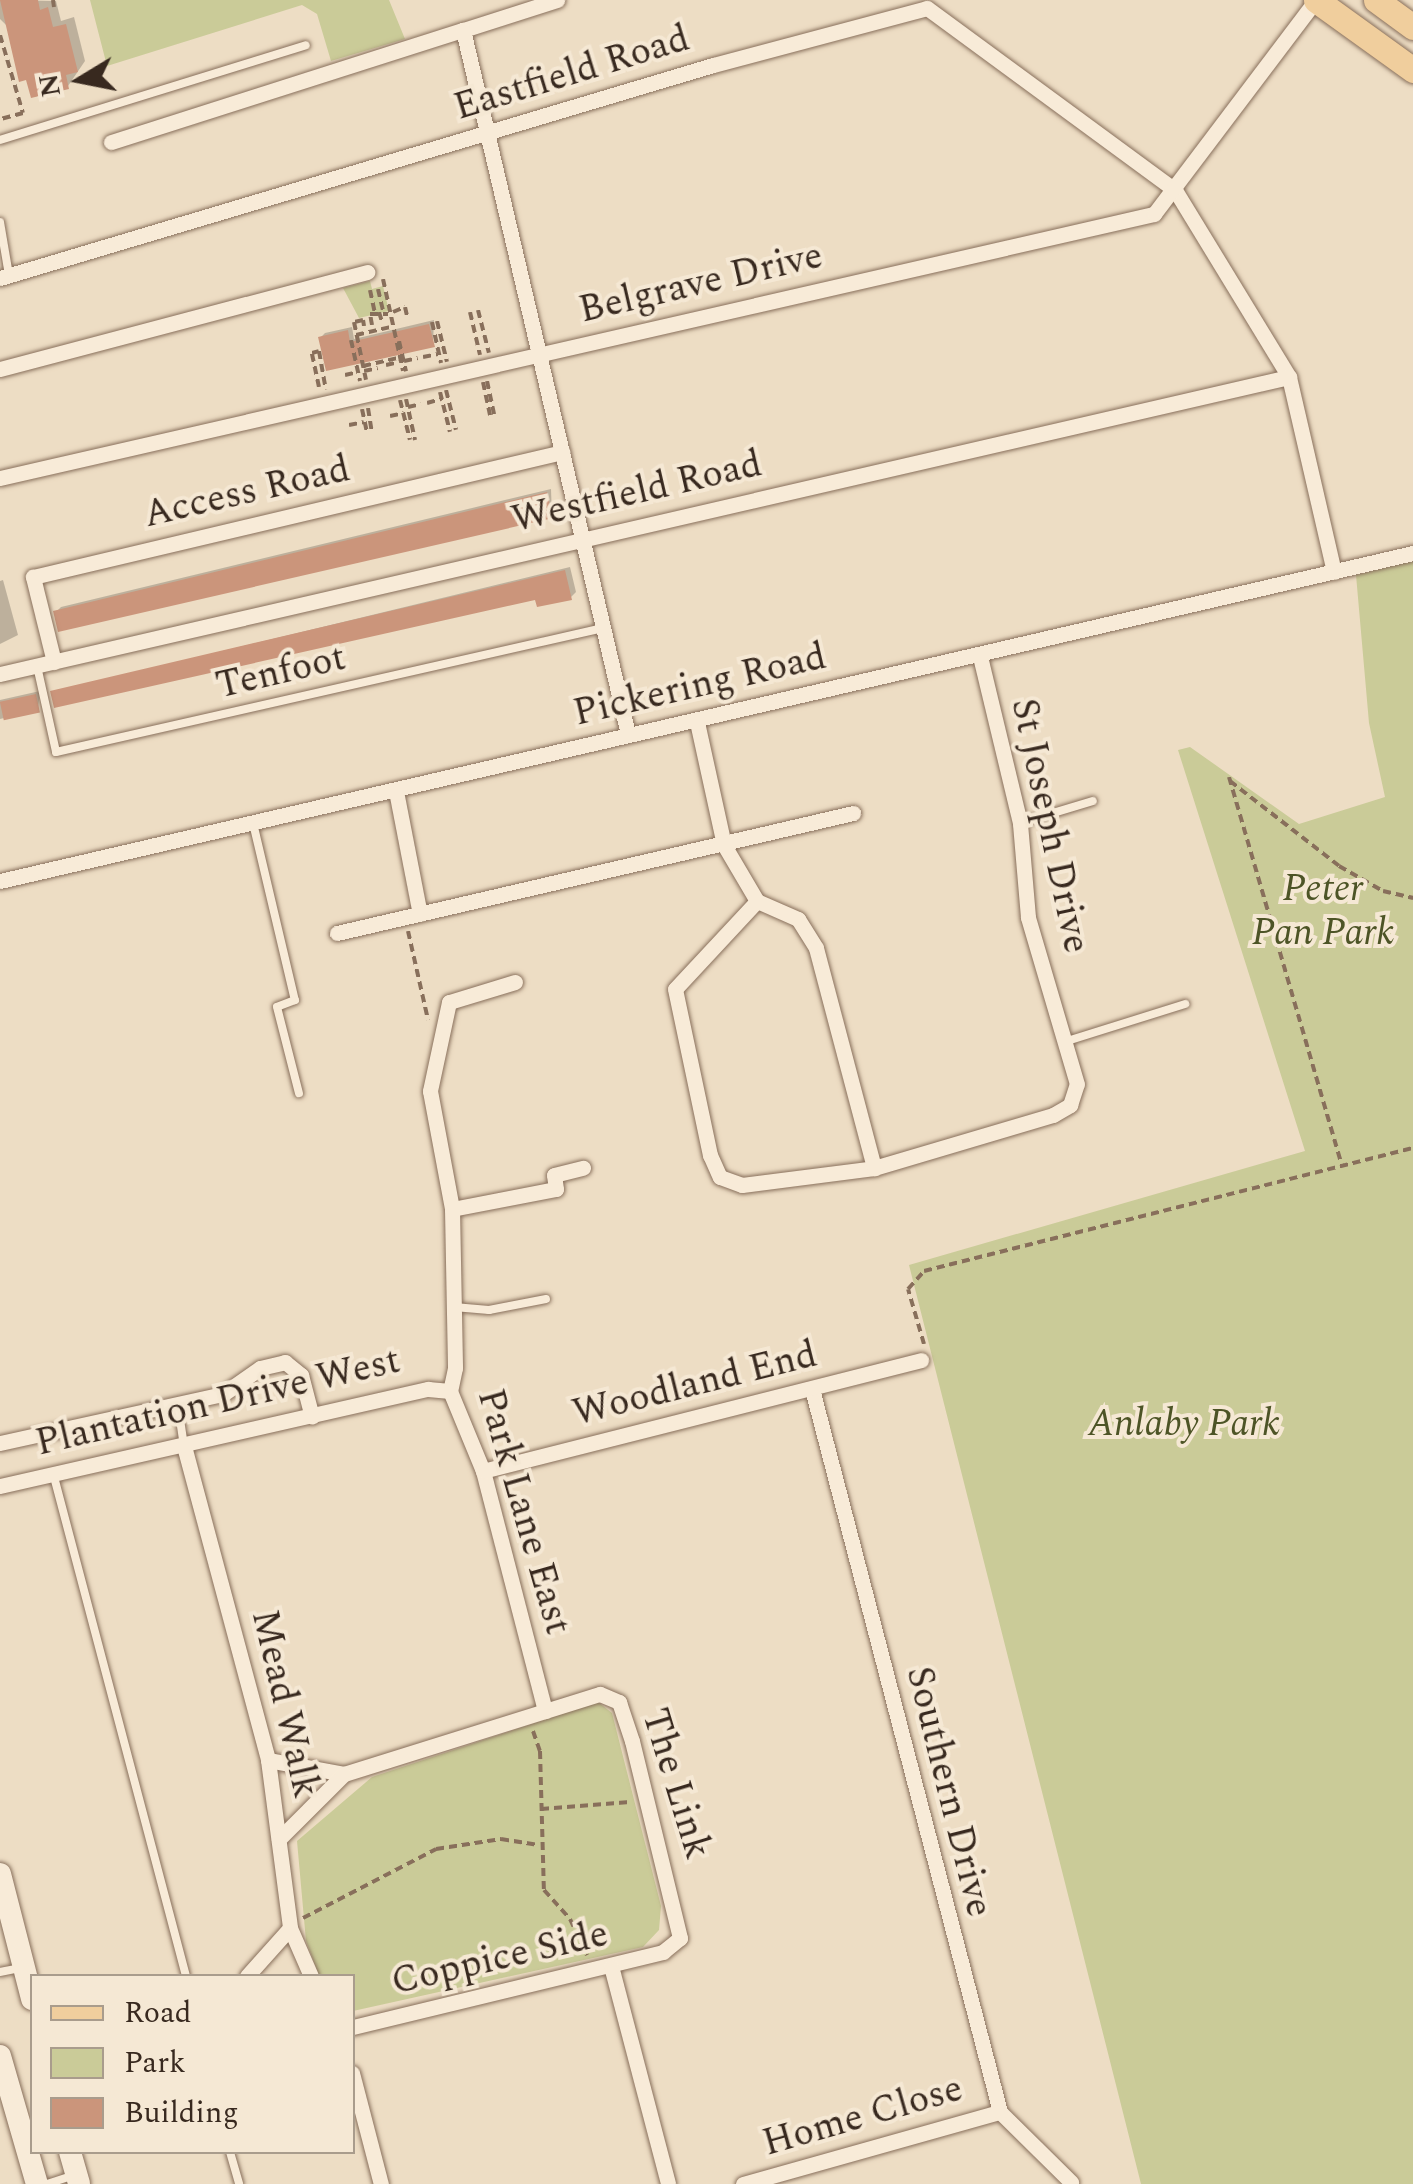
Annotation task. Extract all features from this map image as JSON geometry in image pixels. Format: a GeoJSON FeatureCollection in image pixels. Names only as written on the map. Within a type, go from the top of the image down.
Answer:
{"type":"FeatureCollection","features":[{"type":"Feature","properties":{"kind":"main road"},"geometry":{"type":"LineString","coordinates":[[1316,0],[1413,70]]}},
{"type":"Feature","properties":{"kind":"main road"},"geometry":{"type":"LineString","coordinates":[[1376,0],[1413,27]]}},
{"type":"Feature","properties":{"kind":"main road"},"geometry":{"type":"LineString","coordinates":[[0,1874],[30,1991]]}},
{"type":"Feature","properties":{"kind":"main road"},"geometry":{"type":"LineString","coordinates":[[0,2060],[36,2184]]}},
{"type":"Feature","properties":{"kind":"street"},"geometry":{"type":"LineString","coordinates":[[111,142],[556,0]]}},
{"type":"Feature","properties":{"kind":"street","name":"Belgrave Drive"},"geometry":{"type":"LineString","coordinates":[[0,478],[1154,214],[1316,0]]}},
{"type":"Feature","properties":{"kind":"street","name":"Eastfield Road"},"geometry":{"type":"LineString","coordinates":[[4,276],[927,8],[1174,190]]}},
{"type":"Feature","properties":{"kind":"street"},"geometry":{"type":"LineString","coordinates":[[463,30],[628,734]]}},
{"type":"Feature","properties":{"kind":"street"},"geometry":{"type":"LineString","coordinates":[[1174,190],[1289,377],[1334,572]]}},
{"type":"Feature","properties":{"kind":"street"},"geometry":{"type":"LineString","coordinates":[[0,369],[367,272]]}},
{"type":"Feature","properties":{"kind":"street","name":"Westfield Road"},"geometry":{"type":"LineString","coordinates":[[0,674],[1289,377]]}},
{"type":"Feature","properties":{"kind":"street","name":"Access Road"},"geometry":{"type":"LineString","coordinates":[[45,664],[32,578],[562,452]]}},
{"type":"Feature","properties":{"kind":"street","name":"Pickering Road"},"geometry":{"type":"LineString","coordinates":[[0,881],[1413,553]]}},
{"type":"Feature","properties":{"kind":"street","name":"St Joseph Drive"},"geometry":{"type":"LineString","coordinates":[[874,1168],[1070,1104],[1077,1084],[1028,917],[1020,823],[980,656]]}},
{"type":"Feature","properties":{"kind":"street"},"geometry":{"type":"LineString","coordinates":[[697,722],[724,845],[757,901],[798,919],[816,948],[874,1168],[742,1185],[720,1177],[710,1155],[675,989],[757,901]]}},
{"type":"Feature","properties":{"kind":"street"},"geometry":{"type":"LineString","coordinates":[[396,791],[420,914]]}},
{"type":"Feature","properties":{"kind":"street"},"geometry":{"type":"LineString","coordinates":[[337,933],[853,814]]}},
{"type":"Feature","properties":{"kind":"street","name":"Park Lane East"},"geometry":{"type":"LineString","coordinates":[[515,982],[449,1002],[430,1092],[452,1209],[454,1307],[450,1392],[484,1470],[545,1711]]}},
{"type":"Feature","properties":{"kind":"street"},"geometry":{"type":"LineString","coordinates":[[452,1209],[556,1189],[554,1176],[583,1168]]}},
{"type":"Feature","properties":{"kind":"street","name":"Woodland End"},"geometry":{"type":"LineString","coordinates":[[484,1470],[922,1360]]}},
{"type":"Feature","properties":{"kind":"street"},"geometry":{"type":"LineString","coordinates":[[0,1443],[223,1394],[260,1368],[285,1362],[301,1374],[312,1418]]}},
{"type":"Feature","properties":{"kind":"street","name":"Plantation Drive West"},"geometry":{"type":"LineString","coordinates":[[0,1486],[312,1418],[428,1388],[450,1392]]}},
{"type":"Feature","properties":{"kind":"street","name":"Southern Drive"},"geometry":{"type":"LineString","coordinates":[[812,1389],[1000,2112]]}},
{"type":"Feature","properties":{"kind":"street","name":"Mead Walk"},"geometry":{"type":"LineString","coordinates":[[184,1446],[268,1760],[295,1924],[311,1974]]}},
{"type":"Feature","properties":{"kind":"street","name":"The Link"},"geometry":{"type":"LineString","coordinates":[[545,1711],[600,1694],[618,1702],[676,1906],[680,1938],[663,1952]]}},
{"type":"Feature","properties":{"kind":"street"},"geometry":{"type":"LineString","coordinates":[[279,1839],[344,1774],[545,1711]]}},
{"type":"Feature","properties":{"kind":"street"},"geometry":{"type":"LineString","coordinates":[[268,1760],[344,1774]]}},
{"type":"Feature","properties":{"kind":"street"},"geometry":{"type":"LineString","coordinates":[[249,1974],[295,1924]]}},
{"type":"Feature","properties":{"kind":"street","name":"Coppice Side"},"geometry":{"type":"LineString","coordinates":[[355,2027],[663,1952]]}},
{"type":"Feature","properties":{"kind":"street"},"geometry":{"type":"LineString","coordinates":[[611,1966],[668,2184]]}},
{"type":"Feature","properties":{"kind":"street"},"geometry":{"type":"LineString","coordinates":[[355,2084],[381,2184]]}},
{"type":"Feature","properties":{"kind":"street"},"geometry":{"type":"LineString","coordinates":[[1000,2112],[1071,2182]]}},
{"type":"Feature","properties":{"kind":"street","name":"Home Close"},"geometry":{"type":"LineString","coordinates":[[743,2184],[1000,2112]]}},
{"type":"Feature","properties":{"kind":"lane"},"geometry":{"type":"LineString","coordinates":[[0,140],[306,45]]}},
{"type":"Feature","properties":{"kind":"lane"},"geometry":{"type":"LineString","coordinates":[[0,222],[4,276]]}},
{"type":"Feature","properties":{"kind":"lane","name":"Tenfoot"},"geometry":{"type":"LineString","coordinates":[[45,664],[56,752],[603,628]]}},
{"type":"Feature","properties":{"kind":"lane"},"geometry":{"type":"LineString","coordinates":[[1020,823],[1093,801]]}},
{"type":"Feature","properties":{"kind":"lane"},"geometry":{"type":"LineString","coordinates":[[253,823],[296,1000],[277,1006],[299,1093]]}},
{"type":"Feature","properties":{"kind":"lane"},"geometry":{"type":"LineString","coordinates":[[1066,1041],[1186,1004]]}},
{"type":"Feature","properties":{"kind":"lane"},"geometry":{"type":"LineString","coordinates":[[454,1307],[489,1310],[546,1299]]}},
{"type":"Feature","properties":{"kind":"lane"},"geometry":{"type":"LineString","coordinates":[[178,1406],[184,1446]]}},
{"type":"Feature","properties":{"kind":"lane"},"geometry":{"type":"LineString","coordinates":[[52,1473],[185,1974]]}},
{"type":"Feature","properties":{"kind":"lane"},"geometry":{"type":"LineString","coordinates":[[0,1972],[24,1967]]}},
{"type":"Feature","properties":{"kind":"lane"},"geometry":{"type":"LineString","coordinates":[[231,2154],[239,2184]]}},
{"type":"Feature","properties":{"kind":"lane"},"geometry":{"type":"LineString","coordinates":[[48,2184],[75,2170]]}},
{"type":"Feature","properties":{"kind":"path"},"geometry":{"type":"LineString","coordinates":[[52,0],[54,8]]}},
{"type":"Feature","properties":{"kind":"path"},"geometry":{"type":"LineString","coordinates":[[0,36],[23,113],[0,119]]}},
{"type":"Feature","properties":{"kind":"path"},"geometry":{"type":"LineString","coordinates":[[379,312],[391,327],[404,376],[384,279]]}},
{"type":"Feature","properties":{"kind":"path"},"geometry":{"type":"LineString","coordinates":[[372,325],[379,312],[378,289]]}},
{"type":"Feature","properties":{"kind":"path"},"geometry":{"type":"LineString","coordinates":[[370,290],[382,322]]}},
{"type":"Feature","properties":{"kind":"path"},"geometry":{"type":"LineString","coordinates":[[400,360],[392,310],[405,306],[407,316]]}},
{"type":"Feature","properties":{"kind":"path"},"geometry":{"type":"LineString","coordinates":[[478,310],[490,357]]}},
{"type":"Feature","properties":{"kind":"path"},"geometry":{"type":"LineString","coordinates":[[470,312],[481,359]]}},
{"type":"Feature","properties":{"kind":"path"},"geometry":{"type":"LineString","coordinates":[[364,326],[362,320],[354,322],[364,385]]}},
{"type":"Feature","properties":{"kind":"path"},"geometry":{"type":"LineString","coordinates":[[434,321],[445,367],[439,354],[434,321]]}},
{"type":"Feature","properties":{"kind":"path"},"geometry":{"type":"LineString","coordinates":[[356,335],[391,327]]}},
{"type":"Feature","properties":{"kind":"path"},"geometry":{"type":"LineString","coordinates":[[351,340],[362,369]]}},
{"type":"Feature","properties":{"kind":"path"},"geometry":{"type":"LineString","coordinates":[[320,395],[312,353],[318,351],[328,393]]}},
{"type":"Feature","properties":{"kind":"path"},"geometry":{"type":"LineString","coordinates":[[345,375],[439,354]]}},
{"type":"Feature","properties":{"kind":"path"},"geometry":{"type":"LineString","coordinates":[[398,370],[388,372],[386,366],[400,360]]}},
{"type":"Feature","properties":{"kind":"path"},"geometry":{"type":"LineString","coordinates":[[362,369],[378,368]]}},
{"type":"Feature","properties":{"kind":"path"},"geometry":{"type":"LineString","coordinates":[[485,382],[492,414]]}},
{"type":"Feature","properties":{"kind":"path"},"geometry":{"type":"LineString","coordinates":[[443,391],[453,431],[442,399],[443,391]]}},
{"type":"Feature","properties":{"kind":"path"},"geometry":{"type":"LineString","coordinates":[[408,407],[442,399]]}},
{"type":"Feature","properties":{"kind":"path"},"geometry":{"type":"LineString","coordinates":[[403,400],[408,407],[413,440],[403,400]]}},
{"type":"Feature","properties":{"kind":"path"},"geometry":{"type":"LineString","coordinates":[[365,408],[369,432]]}},
{"type":"Feature","properties":{"kind":"path"},"geometry":{"type":"LineString","coordinates":[[390,416],[404,413]]}},
{"type":"Feature","properties":{"kind":"path"},"geometry":{"type":"LineString","coordinates":[[349,426],[382,418]]}},
{"type":"Feature","properties":{"kind":"path"},"geometry":{"type":"LineString","coordinates":[[1342,1168],[1230,779],[1339,866],[1383,891],[1413,898]]}},
{"type":"Feature","properties":{"kind":"path"},"geometry":{"type":"LineString","coordinates":[[420,914],[422,924],[407,927],[439,1043]]}},
{"type":"Feature","properties":{"kind":"path"},"geometry":{"type":"LineString","coordinates":[[922,1360],[927,1358],[908,1289],[924,1271],[1413,1148]]}},
{"type":"Feature","properties":{"kind":"path"},"geometry":{"type":"LineString","coordinates":[[526,1724],[540,1751],[539,1845],[544,1890],[570,1919],[588,1958]]}},
{"type":"Feature","properties":{"kind":"path"},"geometry":{"type":"LineString","coordinates":[[540,1809],[597,1810],[634,1801]]}},
{"type":"Feature","properties":{"kind":"path"},"geometry":{"type":"LineString","coordinates":[[295,1924],[436,1848],[501,1838],[539,1845]]}},
{"type":"Feature","properties":{"kind":"green space"},"geometry":{"type":"Polygon","coordinates":[[[90,0],[389,0],[405,39],[331,61],[317,14],[302,5],[107,66],[90,0]]]}},
{"type":"Feature","properties":{"kind":"green space"},"geometry":{"type":"Polygon","coordinates":[[[370,281],[372,289],[383,286],[389,311],[359,318],[343,288],[370,281]]]}},
{"type":"Feature","properties":{"kind":"green space","name":"Anlaby Park"},"geometry":{"type":"Polygon","coordinates":[[[1413,561],[1413,2184],[1141,2184],[909,1265],[1305,1151],[1178,750],[1190,747],[1299,824],[1385,797],[1369,723],[1356,575],[1413,561]]]}},
{"type":"Feature","properties":{"kind":"green space"},"geometry":{"type":"Polygon","coordinates":[[[598,1702],[612,1713],[661,1906],[659,1930],[643,1947],[355,2011],[355,1974],[318,1974],[306,1941],[297,1841],[372,1777],[598,1702]]]}},
{"type":"Feature","properties":{"kind":"building"},"geometry":{"type":"Polygon","coordinates":[[[0,0],[38,0],[40,10],[48,7],[53,27],[66,24],[78,72],[66,75],[69,89],[31,98],[26,80],[19,82],[0,0]]]}},
{"type":"Feature","properties":{"kind":"building"},"geometry":{"type":"Polygon","coordinates":[[[429,324],[435,347],[326,371],[318,337],[348,330],[350,342],[429,324]]]}},
{"type":"Feature","properties":{"kind":"building"},"geometry":{"type":"Polygon","coordinates":[[[547,492],[553,518],[58,632],[53,611],[547,492]]]}},
{"type":"Feature","properties":{"kind":"building"},"geometry":{"type":"Polygon","coordinates":[[[565,570],[572,600],[537,607],[535,600],[54,708],[50,691],[565,570]]]}},
{"type":"Feature","properties":{"kind":"building"},"geometry":{"type":"Polygon","coordinates":[[[36,694],[40,713],[4,720],[0,702],[36,694]]]}},
{"type":"Feature","properties":{"kind":"park label","name":"Peter Pan Park"},"geometry":{"type":"Point","coordinates":[1323,912]}}]}
